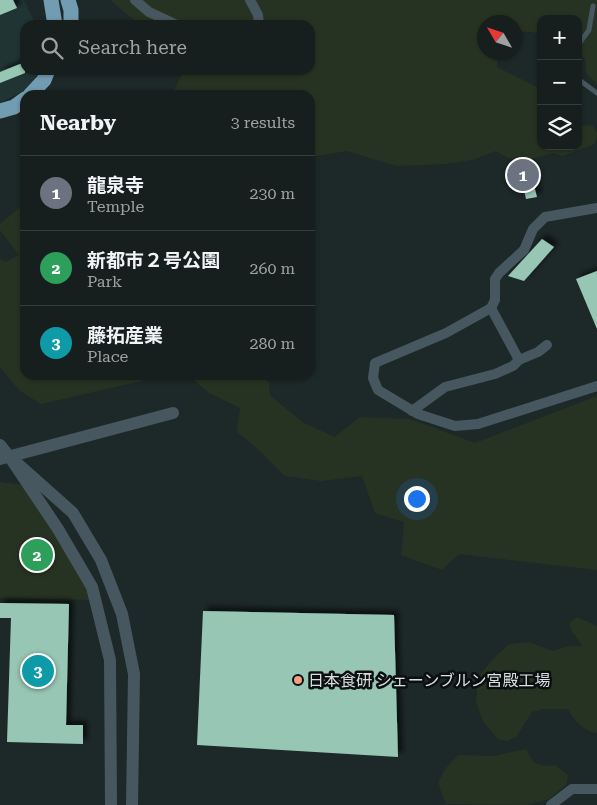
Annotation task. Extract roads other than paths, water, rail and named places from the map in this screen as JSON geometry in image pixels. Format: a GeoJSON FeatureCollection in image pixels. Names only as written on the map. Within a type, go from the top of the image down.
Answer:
{"type":"FeatureCollection","features":[{"type":"Feature","properties":{"kind":"highway"},"geometry":{"type":"LineString","coordinates":[[51,0],[54,20]]}},
{"type":"Feature","properties":{"kind":"highway"},"geometry":{"type":"LineString","coordinates":[[68,0],[71,20]]}},
{"type":"Feature","properties":{"kind":"highway"},"geometry":{"type":"LineString","coordinates":[[35,90],[46,75]]}},
{"type":"Feature","properties":{"kind":"highway"},"geometry":{"type":"LineString","coordinates":[[48,90],[57,75]]}},
{"type":"Feature","properties":{"kind":"highway"},"geometry":{"type":"LineString","coordinates":[[0,111],[20,102]]}},
{"type":"Feature","properties":{"kind":"highway"},"geometry":{"type":"LineString","coordinates":[[0,121],[20,114]]}},
{"type":"Feature","properties":{"kind":"street"},"geometry":{"type":"LineString","coordinates":[[135,0],[149,12],[166,20]]}},
{"type":"Feature","properties":{"kind":"street"},"geometry":{"type":"LineString","coordinates":[[250,0],[258,15],[258,20]]}},
{"type":"Feature","properties":{"kind":"street"},"geometry":{"type":"LineString","coordinates":[[597,208],[545,217],[533,229],[524,250],[495,279],[495,300],[491,308],[446,333],[375,363],[373,378],[378,390],[412,411],[455,426],[478,424],[597,386]]}},
{"type":"Feature","properties":{"kind":"street"},"geometry":{"type":"LineString","coordinates":[[491,308],[519,360]]}},
{"type":"Feature","properties":{"kind":"street"},"geometry":{"type":"LineString","coordinates":[[412,411],[445,387],[495,374],[513,366],[519,360],[538,352],[547,345]]}},
{"type":"Feature","properties":{"kind":"street"},"geometry":{"type":"LineString","coordinates":[[5,458],[173,413]]}},
{"type":"Feature","properties":{"kind":"street"},"geometry":{"type":"LineString","coordinates":[[0,445],[5,458],[58,529],[92,587],[110,660],[111,805]]}},
{"type":"Feature","properties":{"kind":"street"},"geometry":{"type":"LineString","coordinates":[[5,458],[73,513],[101,560],[122,614],[134,674],[132,805]]}},
{"type":"Feature","properties":{"kind":"street"},"geometry":{"type":"LineString","coordinates":[[551,805],[572,789],[597,789]]}},
{"type":"Feature","properties":{"kind":"lane"},"geometry":{"type":"LineString","coordinates":[[582,40],[589,30],[593,6]]}},
{"type":"Feature","properties":{"kind":"lane"},"geometry":{"type":"LineString","coordinates":[[582,82],[597,93]]}},
{"type":"Feature","properties":{"kind":"place","name":"龍泉寺"},"geometry":{"type":"Point","coordinates":[523,175]}},
{"type":"Feature","properties":{"kind":"place","name":"新都市２号公園"},"geometry":{"type":"Point","coordinates":[37,555]}},
{"type":"Feature","properties":{"kind":"place","name":"藤拓産業"},"geometry":{"type":"Point","coordinates":[38,671]}},
{"type":"Feature","properties":{"kind":"place","name":"日本食研 シェーンブルン宮殿工場"},"geometry":{"type":"Point","coordinates":[298,680]}}]}
